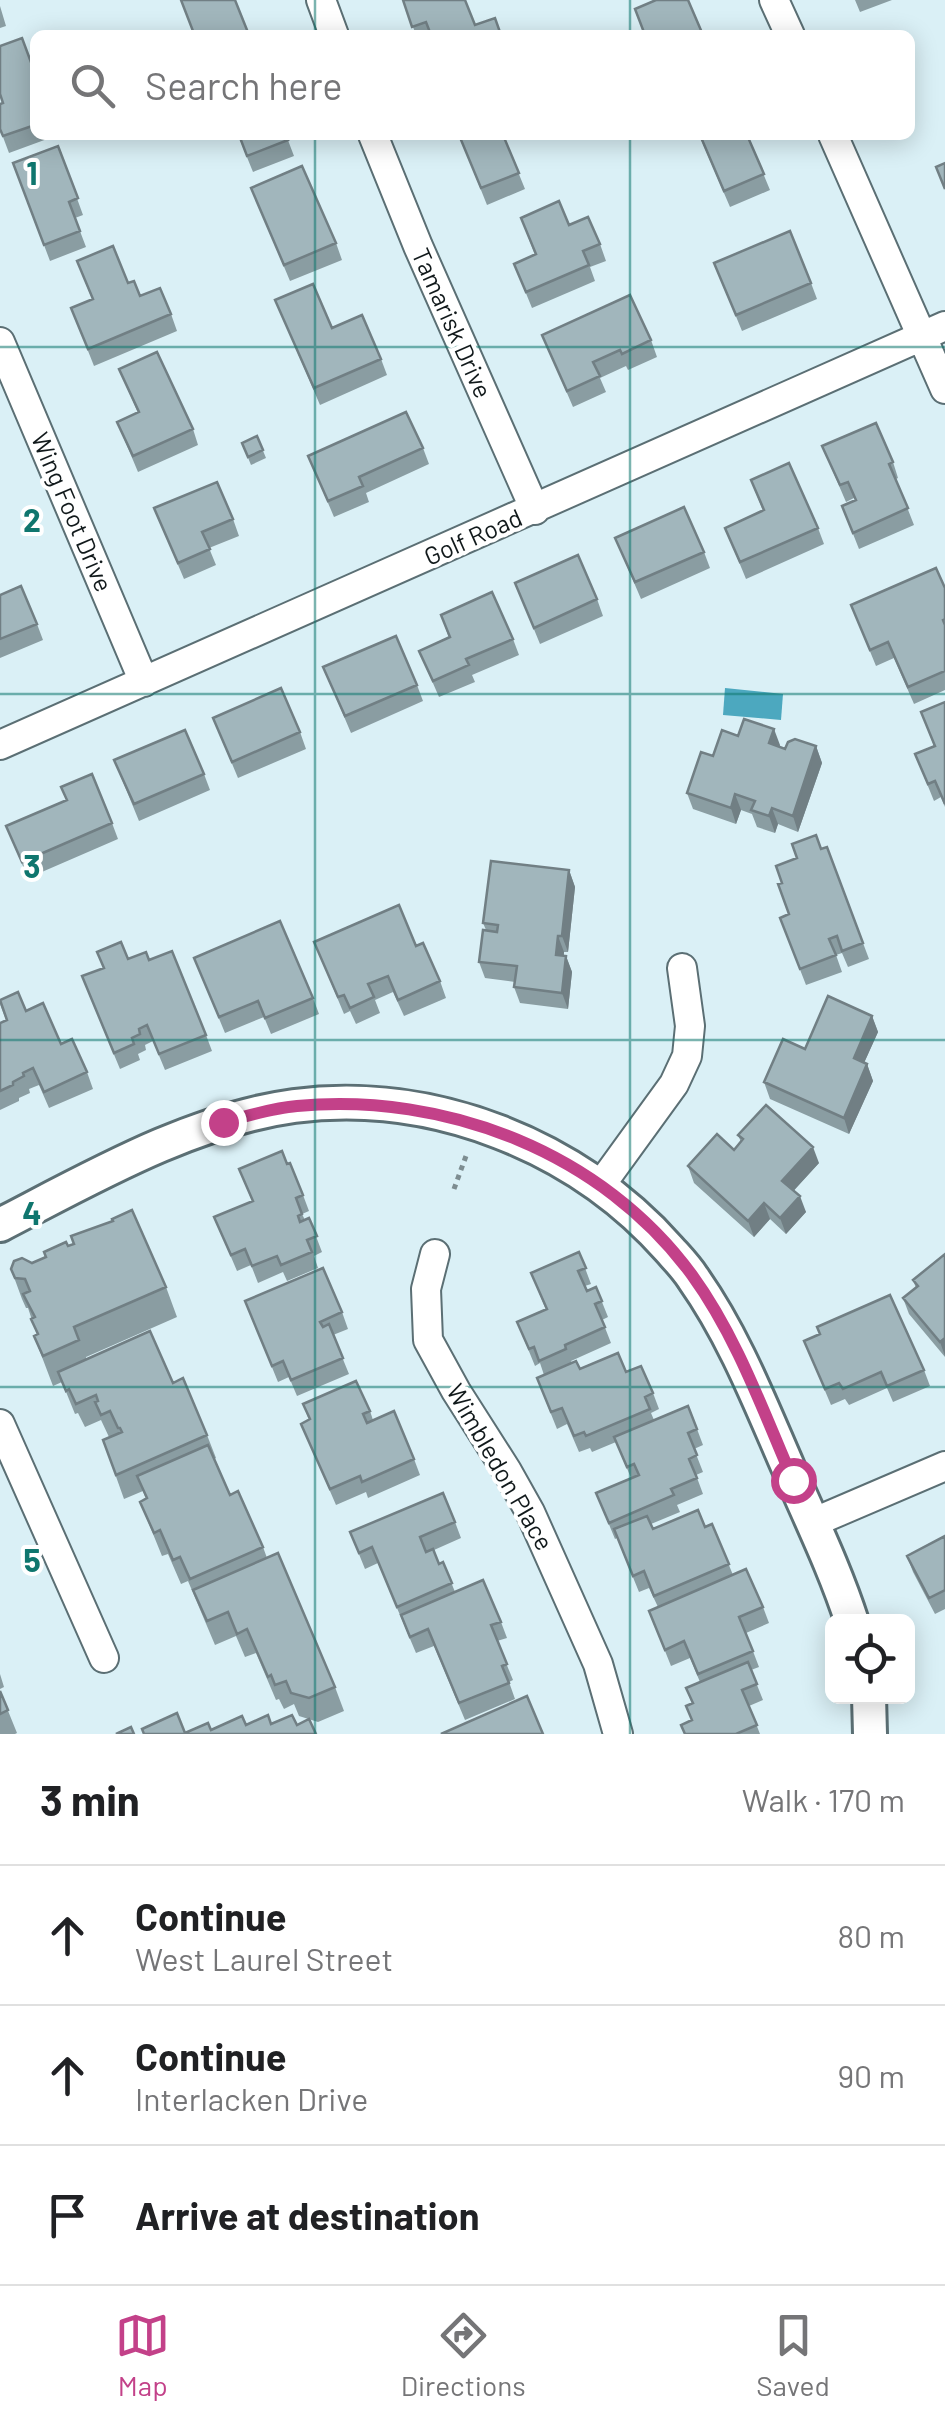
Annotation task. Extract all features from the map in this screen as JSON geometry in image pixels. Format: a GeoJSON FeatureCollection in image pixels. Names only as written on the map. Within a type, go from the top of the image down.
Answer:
{"type":"FeatureCollection","features":[{"type":"Feature","properties":{"kind":"street"},"geometry":{"type":"LineString","coordinates":[[321,0],[332,30]]}},
{"type":"Feature","properties":{"kind":"street"},"geometry":{"type":"LineString","coordinates":[[774,0],[788,30]]}},
{"type":"Feature","properties":{"kind":"street","name":"Tamarisk Drive"},"geometry":{"type":"LineString","coordinates":[[375,140],[534,510]]}},
{"type":"Feature","properties":{"kind":"street"},"geometry":{"type":"LineString","coordinates":[[836,140],[933,331],[945,389]]}},
{"type":"Feature","properties":{"kind":"street","name":"Golf Road"},"geometry":{"type":"LineString","coordinates":[[0,746],[933,331]]}},
{"type":"Feature","properties":{"kind":"street","name":"Wing Foot Drive"},"geometry":{"type":"LineString","coordinates":[[0,342],[144,682]]}},
{"type":"Feature","properties":{"kind":"street"},"geometry":{"type":"LineString","coordinates":[[600,1186],[674,1084],[687,1056],[690,1026],[682,968]]}},
{"type":"Feature","properties":{"kind":"street"},"geometry":{"type":"LineString","coordinates":[[0,1225],[183,1137],[223,1122],[296,1106],[401,1107],[453,1116],[528,1144],[600,1186],[649,1226],[692,1274],[741,1359],[849,1614]]}},
{"type":"Feature","properties":{"kind":"street","name":"Wimbledon Place"},"geometry":{"type":"LineString","coordinates":[[435,1254],[426,1290],[428,1340],[530,1512],[598,1664],[618,1734]]}},
{"type":"Feature","properties":{"kind":"street"},"geometry":{"type":"LineString","coordinates":[[0,1424],[104,1658]]}},
{"type":"Feature","properties":{"kind":"street"},"geometry":{"type":"LineString","coordinates":[[812,1523],[945,1466]]}},
{"type":"Feature","properties":{"kind":"street"},"geometry":{"type":"LineString","coordinates":[[869,1704],[870,1734]]}},
{"type":"Feature","properties":{"kind":"path"},"geometry":{"type":"LineString","coordinates":[[454,1189],[466,1156]]}},
{"type":"Feature","properties":{"kind":"water"},"geometry":{"type":"Polygon","coordinates":[[[725,688],[783,694],[781,720],[723,715],[725,688]]]}},
{"type":"Feature","properties":{"kind":"building"},"geometry":{"type":"Polygon","coordinates":[[[181,0],[235,0],[247,30],[193,30],[181,0]]]}},
{"type":"Feature","properties":{"kind":"building"},"geometry":{"type":"Polygon","coordinates":[[[403,0],[465,0],[475,25],[495,18],[499,30],[429,30],[426,22],[412,27],[403,0]]]}},
{"type":"Feature","properties":{"kind":"building"},"geometry":{"type":"Polygon","coordinates":[[[656,0],[688,0],[701,30],[643,30],[635,9],[656,0]]]}},
{"type":"Feature","properties":{"kind":"building"},"geometry":{"type":"Polygon","coordinates":[[[22,38],[30,60],[30,127],[3,136],[0,129],[0,46],[22,38]]]}},
{"type":"Feature","properties":{"kind":"building"},"geometry":{"type":"Polygon","coordinates":[[[241,140],[288,140],[247,156],[241,140]]]}},
{"type":"Feature","properties":{"kind":"building"},"geometry":{"type":"Polygon","coordinates":[[[461,140],[505,140],[519,173],[481,188],[461,140]]]}},
{"type":"Feature","properties":{"kind":"building"},"geometry":{"type":"Polygon","coordinates":[[[702,140],[749,140],[764,174],[724,191],[702,140]]]}},
{"type":"Feature","properties":{"kind":"building"},"geometry":{"type":"Polygon","coordinates":[[[58,146],[78,198],[69,202],[80,231],[44,245],[13,163],[58,146]]]}},
{"type":"Feature","properties":{"kind":"building"},"geometry":{"type":"Polygon","coordinates":[[[945,163],[945,189],[936,167],[945,163]]]}},
{"type":"Feature","properties":{"kind":"building"},"geometry":{"type":"Polygon","coordinates":[[[302,166],[336,243],[284,265],[251,188],[302,166]]]}},
{"type":"Feature","properties":{"kind":"building"},"geometry":{"type":"Polygon","coordinates":[[[559,201],[569,225],[588,217],[600,244],[583,251],[589,265],[526,292],[514,264],[536,254],[521,218],[559,201]]]}},
{"type":"Feature","properties":{"kind":"building"},"geometry":{"type":"Polygon","coordinates":[[[790,231],[811,283],[736,315],[714,263],[790,231]]]}},
{"type":"Feature","properties":{"kind":"building"},"geometry":{"type":"Polygon","coordinates":[[[113,246],[128,283],[134,281],[140,296],[160,288],[171,314],[88,349],[71,308],[93,299],[77,261],[113,246]]]}},
{"type":"Feature","properties":{"kind":"building"},"geometry":{"type":"Polygon","coordinates":[[[313,284],[332,328],[362,315],[381,359],[314,388],[275,300],[313,284]]]}},
{"type":"Feature","properties":{"kind":"building"},"geometry":{"type":"Polygon","coordinates":[[[630,295],[651,340],[593,362],[600,376],[567,391],[542,335],[630,295]]]}},
{"type":"Feature","properties":{"kind":"building"},"geometry":{"type":"Polygon","coordinates":[[[157,352],[193,429],[133,456],[117,422],[139,412],[119,369],[157,352]]]}},
{"type":"Feature","properties":{"kind":"building"},"geometry":{"type":"Polygon","coordinates":[[[406,412],[423,448],[359,477],[363,486],[328,501],[308,456],[406,412]]]}},
{"type":"Feature","properties":{"kind":"building"},"geometry":{"type":"Polygon","coordinates":[[[876,423],[908,508],[853,533],[842,506],[856,500],[848,482],[840,485],[822,446],[876,423]]]}},
{"type":"Feature","properties":{"kind":"building"},"geometry":{"type":"Polygon","coordinates":[[[257,436],[263,450],[248,457],[242,443],[257,436]]]}},
{"type":"Feature","properties":{"kind":"building"},"geometry":{"type":"Polygon","coordinates":[[[789,463],[818,528],[740,562],[725,528],[764,510],[751,480],[789,463]]]}},
{"type":"Feature","properties":{"kind":"building"},"geometry":{"type":"Polygon","coordinates":[[[217,482],[233,519],[202,532],[210,549],[178,563],[154,508],[217,482]]]}},
{"type":"Feature","properties":{"kind":"building"},"geometry":{"type":"Polygon","coordinates":[[[684,507],[704,552],[635,582],[615,538],[684,507]]]}},
{"type":"Feature","properties":{"kind":"building"},"geometry":{"type":"Polygon","coordinates":[[[578,555],[597,599],[534,628],[515,583],[578,555]]]}},
{"type":"Feature","properties":{"kind":"building"},"geometry":{"type":"Polygon","coordinates":[[[936,568],[945,588],[945,671],[908,687],[888,642],[870,650],[851,605],[936,568]]]}},
{"type":"Feature","properties":{"kind":"building"},"geometry":{"type":"Polygon","coordinates":[[[21,586],[37,624],[0,639],[0,595],[21,586]]]}},
{"type":"Feature","properties":{"kind":"building"},"geometry":{"type":"Polygon","coordinates":[[[492,592],[513,639],[466,659],[469,665],[433,681],[419,651],[450,637],[441,615],[492,592]]]}},
{"type":"Feature","properties":{"kind":"building"},"geometry":{"type":"Polygon","coordinates":[[[396,636],[417,685],[345,716],[323,667],[396,636]]]}},
{"type":"Feature","properties":{"kind":"building"},"geometry":{"type":"Polygon","coordinates":[[[281,688],[300,732],[232,762],[213,718],[281,688]]]}},
{"type":"Feature","properties":{"kind":"building"},"geometry":{"type":"Polygon","coordinates":[[[945,702],[945,804],[935,781],[928,784],[915,754],[935,746],[921,712],[945,702]]]}},
{"type":"Feature","properties":{"kind":"building"},"geometry":{"type":"Polygon","coordinates":[[[744,719],[774,729],[769,743],[785,749],[795,739],[816,746],[793,816],[772,808],[769,816],[751,810],[755,801],[735,794],[731,808],[687,793],[701,752],[713,756],[722,730],[738,736],[744,719]]]}},
{"type":"Feature","properties":{"kind":"building"},"geometry":{"type":"Polygon","coordinates":[[[185,730],[204,774],[134,804],[114,760],[185,730]]]}},
{"type":"Feature","properties":{"kind":"building"},"geometry":{"type":"Polygon","coordinates":[[[92,774],[112,823],[22,862],[6,826],[67,800],[61,787],[92,774]]]}},
{"type":"Feature","properties":{"kind":"building"},"geometry":{"type":"Polygon","coordinates":[[[816,835],[821,849],[827,847],[863,943],[842,951],[837,936],[829,939],[836,955],[800,969],[780,918],[789,914],[776,866],[797,858],[792,844],[816,835]]]}},
{"type":"Feature","properties":{"kind":"building"},"geometry":{"type":"Polygon","coordinates":[[[491,861],[569,870],[562,936],[558,936],[556,955],[566,956],[562,993],[514,987],[517,966],[479,962],[483,930],[497,932],[498,925],[483,923],[491,861]]]}},
{"type":"Feature","properties":{"kind":"building"},"geometry":{"type":"Polygon","coordinates":[[[399,905],[416,946],[423,943],[440,981],[398,1000],[388,976],[368,984],[374,997],[350,1008],[344,995],[338,997],[314,942],[399,905]]]}},
{"type":"Feature","properties":{"kind":"building"},"geometry":{"type":"Polygon","coordinates":[[[280,921],[313,998],[265,1018],[258,1001],[219,1017],[194,958],[280,921]]]}},
{"type":"Feature","properties":{"kind":"building"},"geometry":{"type":"Polygon","coordinates":[[[121,942],[128,959],[146,952],[149,960],[172,951],[206,1035],[159,1054],[147,1025],[132,1038],[134,1044],[114,1053],[82,976],[104,968],[97,952],[121,942]]]}},
{"type":"Feature","properties":{"kind":"building"},"geometry":{"type":"Polygon","coordinates":[[[18,992],[26,1011],[43,1003],[61,1044],[72,1039],[87,1072],[44,1092],[33,1068],[0,1091],[0,1023],[7,1020],[0,1000],[18,992]]]}},
{"type":"Feature","properties":{"kind":"building"},"geometry":{"type":"Polygon","coordinates":[[[828,996],[872,1016],[854,1058],[867,1064],[844,1118],[764,1082],[783,1039],[805,1049],[828,996]]]}},
{"type":"Feature","properties":{"kind":"building"},"geometry":{"type":"Polygon","coordinates":[[[766,1105],[813,1147],[782,1181],[800,1196],[780,1218],[764,1203],[748,1221],[688,1166],[717,1134],[734,1150],[743,1139],[738,1135],[766,1105]]]}},
{"type":"Feature","properties":{"kind":"building"},"geometry":{"type":"Polygon","coordinates":[[[282,1151],[303,1195],[296,1198],[302,1214],[298,1216],[300,1222],[309,1218],[317,1236],[307,1240],[312,1252],[281,1265],[277,1256],[252,1266],[245,1249],[231,1255],[214,1217],[253,1201],[239,1169],[282,1151]]]}},
{"type":"Feature","properties":{"kind":"building"},"geometry":{"type":"Polygon","coordinates":[[[132,1210],[166,1287],[74,1327],[79,1340],[43,1356],[34,1336],[38,1334],[31,1319],[35,1317],[23,1294],[30,1291],[25,1279],[15,1278],[11,1269],[14,1261],[22,1258],[32,1263],[46,1257],[44,1252],[66,1242],[68,1246],[74,1244],[71,1236],[132,1210]]]}},
{"type":"Feature","properties":{"kind":"building"},"geometry":{"type":"Polygon","coordinates":[[[579,1252],[586,1268],[578,1271],[587,1291],[596,1287],[602,1301],[595,1304],[605,1327],[539,1361],[517,1322],[547,1309],[531,1273],[579,1252]]]}},
{"type":"Feature","properties":{"kind":"building"},"geometry":{"type":"Polygon","coordinates":[[[945,1254],[945,1338],[940,1342],[903,1298],[918,1286],[913,1280],[945,1254]]]}},
{"type":"Feature","properties":{"kind":"building"},"geometry":{"type":"Polygon","coordinates":[[[323,1268],[342,1312],[320,1322],[323,1327],[329,1324],[343,1358],[291,1380],[283,1361],[272,1366],[245,1301],[323,1268]]]}},
{"type":"Feature","properties":{"kind":"building"},"geometry":{"type":"Polygon","coordinates":[[[890,1295],[924,1370],[887,1386],[881,1372],[843,1389],[839,1383],[825,1389],[804,1341],[820,1334],[817,1327],[890,1295]]]}},
{"type":"Feature","properties":{"kind":"building"},"geometry":{"type":"Polygon","coordinates":[[[150,1331],[173,1383],[183,1378],[207,1435],[116,1475],[103,1440],[122,1432],[120,1428],[110,1411],[101,1415],[96,1395],[76,1404],[58,1372],[150,1331]]]}},
{"type":"Feature","properties":{"kind":"building"},"geometry":{"type":"Polygon","coordinates":[[[618,1353],[626,1372],[641,1366],[653,1393],[645,1397],[650,1409],[586,1436],[584,1432],[574,1436],[562,1408],[551,1412],[537,1378],[576,1361],[580,1369],[618,1353]]]}},
{"type":"Feature","properties":{"kind":"building"},"geometry":{"type":"Polygon","coordinates":[[[356,1381],[370,1411],[363,1414],[367,1423],[394,1411],[414,1459],[362,1482],[360,1476],[330,1489],[301,1424],[310,1419],[303,1404],[356,1381]]]}},
{"type":"Feature","properties":{"kind":"building"},"geometry":{"type":"Polygon","coordinates":[[[688,1406],[697,1429],[688,1433],[697,1455],[689,1459],[697,1478],[671,1489],[674,1495],[609,1523],[596,1493],[639,1475],[634,1464],[627,1467],[614,1437],[688,1406]]]}},
{"type":"Feature","properties":{"kind":"building"},"geometry":{"type":"Polygon","coordinates":[[[208,1445],[230,1495],[238,1491],[263,1547],[190,1579],[180,1557],[173,1560],[160,1530],[154,1533],[140,1502],[147,1498],[137,1476],[208,1445]]]}},
{"type":"Feature","properties":{"kind":"building"},"geometry":{"type":"Polygon","coordinates":[[[443,1493],[455,1522],[420,1537],[426,1552],[433,1549],[439,1564],[443,1562],[452,1583],[397,1607],[372,1547],[359,1553],[350,1532],[443,1493]]]}},
{"type":"Feature","properties":{"kind":"building"},"geometry":{"type":"Polygon","coordinates":[[[698,1510],[705,1527],[712,1524],[729,1564],[654,1596],[644,1571],[633,1576],[614,1529],[647,1516],[653,1529],[698,1510]]]}},
{"type":"Feature","properties":{"kind":"building"},"geometry":{"type":"Polygon","coordinates":[[[945,1536],[945,1590],[929,1598],[907,1556],[945,1536]]]}},
{"type":"Feature","properties":{"kind":"building"},"geometry":{"type":"Polygon","coordinates":[[[278,1553],[335,1687],[309,1698],[291,1693],[286,1681],[275,1685],[247,1629],[237,1634],[228,1612],[207,1621],[193,1590],[278,1553]]]}},
{"type":"Feature","properties":{"kind":"building"},"geometry":{"type":"Polygon","coordinates":[[[746,1569],[763,1607],[739,1617],[753,1651],[698,1674],[684,1641],[665,1650],[649,1611],[746,1569]]]}},
{"type":"Feature","properties":{"kind":"building"},"geometry":{"type":"Polygon","coordinates":[[[483,1580],[501,1622],[491,1625],[507,1664],[502,1666],[509,1683],[459,1703],[428,1629],[410,1637],[401,1615],[483,1580]]]}},
{"type":"Feature","properties":{"kind":"building"},"geometry":{"type":"Polygon","coordinates":[[[748,1662],[757,1684],[742,1690],[757,1725],[736,1734],[685,1734],[681,1725],[692,1720],[686,1706],[693,1703],[686,1688],[748,1662]]]}},
{"type":"Feature","properties":{"kind":"building"},"geometry":{"type":"Polygon","coordinates":[[[0,1691],[8,1710],[0,1714],[0,1691]]]}},
{"type":"Feature","properties":{"kind":"building"},"geometry":{"type":"Polygon","coordinates":[[[527,1696],[543,1734],[441,1734],[527,1696]]]}},
{"type":"Feature","properties":{"kind":"building"},"geometry":{"type":"Polygon","coordinates":[[[177,1713],[185,1733],[208,1723],[211,1730],[242,1716],[246,1725],[268,1715],[271,1724],[292,1715],[297,1725],[309,1719],[316,1734],[144,1734],[142,1729],[177,1713]]]}},
{"type":"Feature","properties":{"kind":"building"},"geometry":{"type":"Polygon","coordinates":[[[131,1727],[134,1734],[116,1734],[131,1727]]]}},
{"type":"Feature","properties":{"kind":"route"},"geometry":{"type":"LineString","coordinates":[[223,1122],[296,1106],[401,1107],[453,1116],[489,1128],[572,1168],[649,1226],[692,1274],[741,1359],[793,1480]]}}]}
